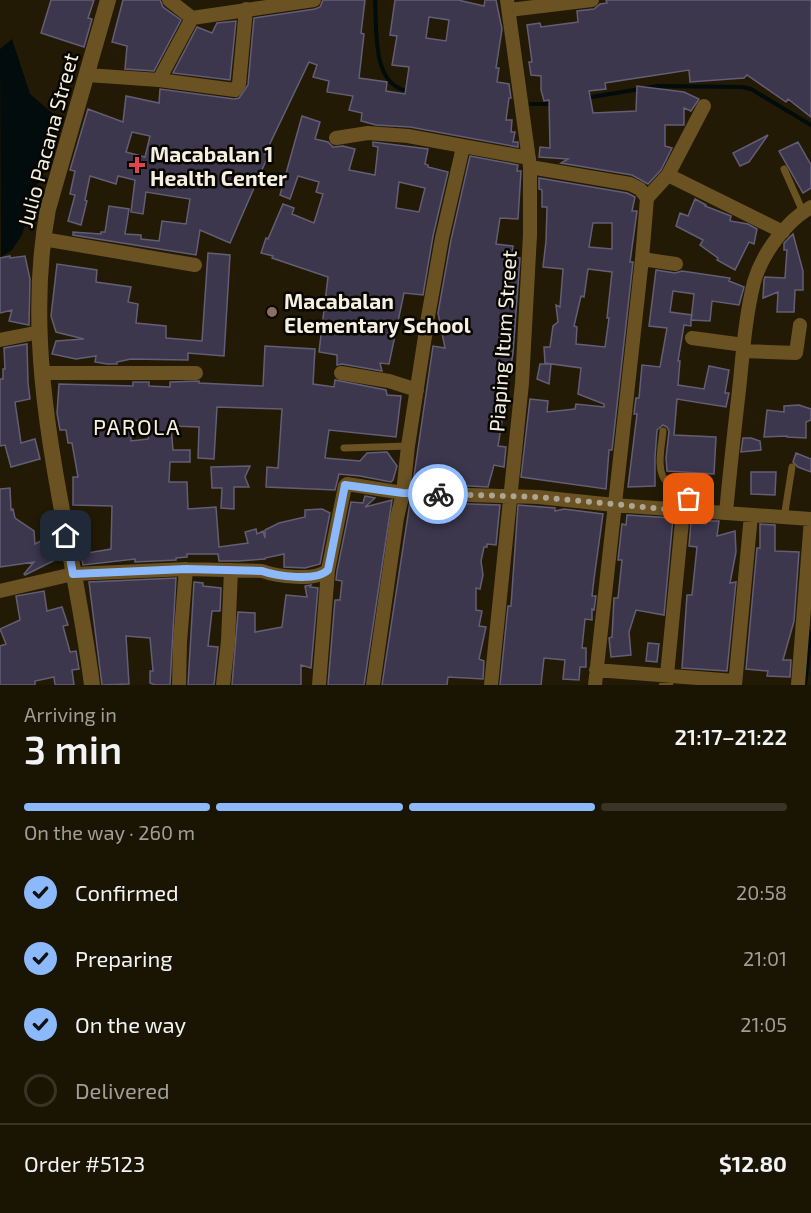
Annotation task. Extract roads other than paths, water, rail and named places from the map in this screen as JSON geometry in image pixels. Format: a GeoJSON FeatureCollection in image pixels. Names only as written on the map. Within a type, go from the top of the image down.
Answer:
{"type":"FeatureCollection","features":[{"type":"Feature","properties":{"kind":"street","name":"Julio Pacana Street"},"geometry":{"type":"LineString","coordinates":[[92,685],[56,478],[41,373],[39,332],[43,239],[57,175],[108,0]]}},
{"type":"Feature","properties":{"kind":"street"},"geometry":{"type":"LineString","coordinates":[[169,0],[192,18],[314,0]]}},
{"type":"Feature","properties":{"kind":"street"},"geometry":{"type":"LineString","coordinates":[[508,5],[592,0]]}},
{"type":"Feature","properties":{"kind":"street","name":"Piaping Itum Street"},"geometry":{"type":"LineString","coordinates":[[491,685],[522,383],[530,236],[529,163],[508,5]]}},
{"type":"Feature","properties":{"kind":"street"},"geometry":{"type":"LineString","coordinates":[[87,75],[159,80],[235,90],[239,84],[246,9]]}},
{"type":"Feature","properties":{"kind":"street"},"geometry":{"type":"LineString","coordinates":[[159,80],[192,18]]}},
{"type":"Feature","properties":{"kind":"street"},"geometry":{"type":"LineString","coordinates":[[595,685],[647,198],[668,175],[704,106]]}},
{"type":"Feature","properties":{"kind":"street"},"geometry":{"type":"LineString","coordinates":[[336,138],[368,133],[408,136],[630,184],[640,189],[647,198]]}},
{"type":"Feature","properties":{"kind":"street"},"geometry":{"type":"LineString","coordinates":[[373,685],[397,518],[403,493],[408,446],[442,238],[463,147]]}},
{"type":"Feature","properties":{"kind":"street"},"geometry":{"type":"LineString","coordinates":[[668,175],[783,232]]}},
{"type":"Feature","properties":{"kind":"street"},"geometry":{"type":"LineString","coordinates":[[726,513],[743,348],[755,280],[768,252],[783,232],[807,209]]}},
{"type":"Feature","properties":{"kind":"street"},"geometry":{"type":"LineString","coordinates":[[43,239],[195,265]]}},
{"type":"Feature","properties":{"kind":"street"},"geometry":{"type":"LineString","coordinates":[[642,259],[676,264]]}},
{"type":"Feature","properties":{"kind":"street"},"geometry":{"type":"LineString","coordinates":[[692,338],[743,348],[796,353],[800,324]]}},
{"type":"Feature","properties":{"kind":"street"},"geometry":{"type":"LineString","coordinates":[[0,340],[39,332]]}},
{"type":"Feature","properties":{"kind":"street"},"geometry":{"type":"LineString","coordinates":[[41,373],[196,373]]}},
{"type":"Feature","properties":{"kind":"street"},"geometry":{"type":"LineString","coordinates":[[341,373],[388,381],[417,390]]}},
{"type":"Feature","properties":{"kind":"street"},"geometry":{"type":"LineString","coordinates":[[319,685],[328,570],[345,486],[349,484],[403,493],[511,495],[685,511],[811,519],[798,685]]}},
{"type":"Feature","properties":{"kind":"street"},"geometry":{"type":"LineString","coordinates":[[666,681],[685,511]]}},
{"type":"Feature","properties":{"kind":"street"},"geometry":{"type":"LineString","coordinates":[[596,670],[666,681],[735,683],[751,515]]}},
{"type":"Feature","properties":{"kind":"street"},"geometry":{"type":"LineString","coordinates":[[179,685],[186,569]]}},
{"type":"Feature","properties":{"kind":"street"},"geometry":{"type":"LineString","coordinates":[[0,591],[73,574],[186,569],[262,571],[272,575],[309,577],[323,574],[328,570]]}},
{"type":"Feature","properties":{"kind":"street"},"geometry":{"type":"LineString","coordinates":[[223,685],[228,641],[231,570]]}},
{"type":"Feature","properties":{"kind":"lane"},"geometry":{"type":"LineString","coordinates":[[784,169],[807,209]]}},
{"type":"Feature","properties":{"kind":"lane"},"geometry":{"type":"LineString","coordinates":[[663,431],[661,467],[663,477],[668,483],[685,492],[689,499],[685,511]]}},
{"type":"Feature","properties":{"kind":"lane"},"geometry":{"type":"LineString","coordinates":[[344,448],[408,446]]}},
{"type":"Feature","properties":{"kind":"lane"},"geometry":{"type":"LineString","coordinates":[[784,518],[792,467]]}},
{"type":"Feature","properties":{"kind":"waterway"},"geometry":{"type":"LineString","coordinates":[[375,0],[378,54],[382,68],[388,79],[397,87],[409,91]]}},
{"type":"Feature","properties":{"kind":"waterway"},"geometry":{"type":"LineString","coordinates":[[586,98],[658,86],[742,87],[751,89],[811,125]]}},
{"type":"Feature","properties":{"kind":"waterway"},"geometry":{"type":"LineString","coordinates":[[531,104],[552,104]]}},
{"type":"Feature","properties":{"kind":"waterway"},"geometry":{"type":"LineString","coordinates":[[805,685],[811,632]]}},
{"type":"Feature","properties":{"kind":"place","name":"Macabalan 1 Health Center"},"geometry":{"type":"Point","coordinates":[137,165]}},
{"type":"Feature","properties":{"kind":"place","name":"Macabalan Elementary School"},"geometry":{"type":"Point","coordinates":[272,312]}},
{"type":"Feature","properties":{"kind":"district","name":"PAROLA"},"geometry":{"type":"Point","coordinates":[137,426]}}]}
